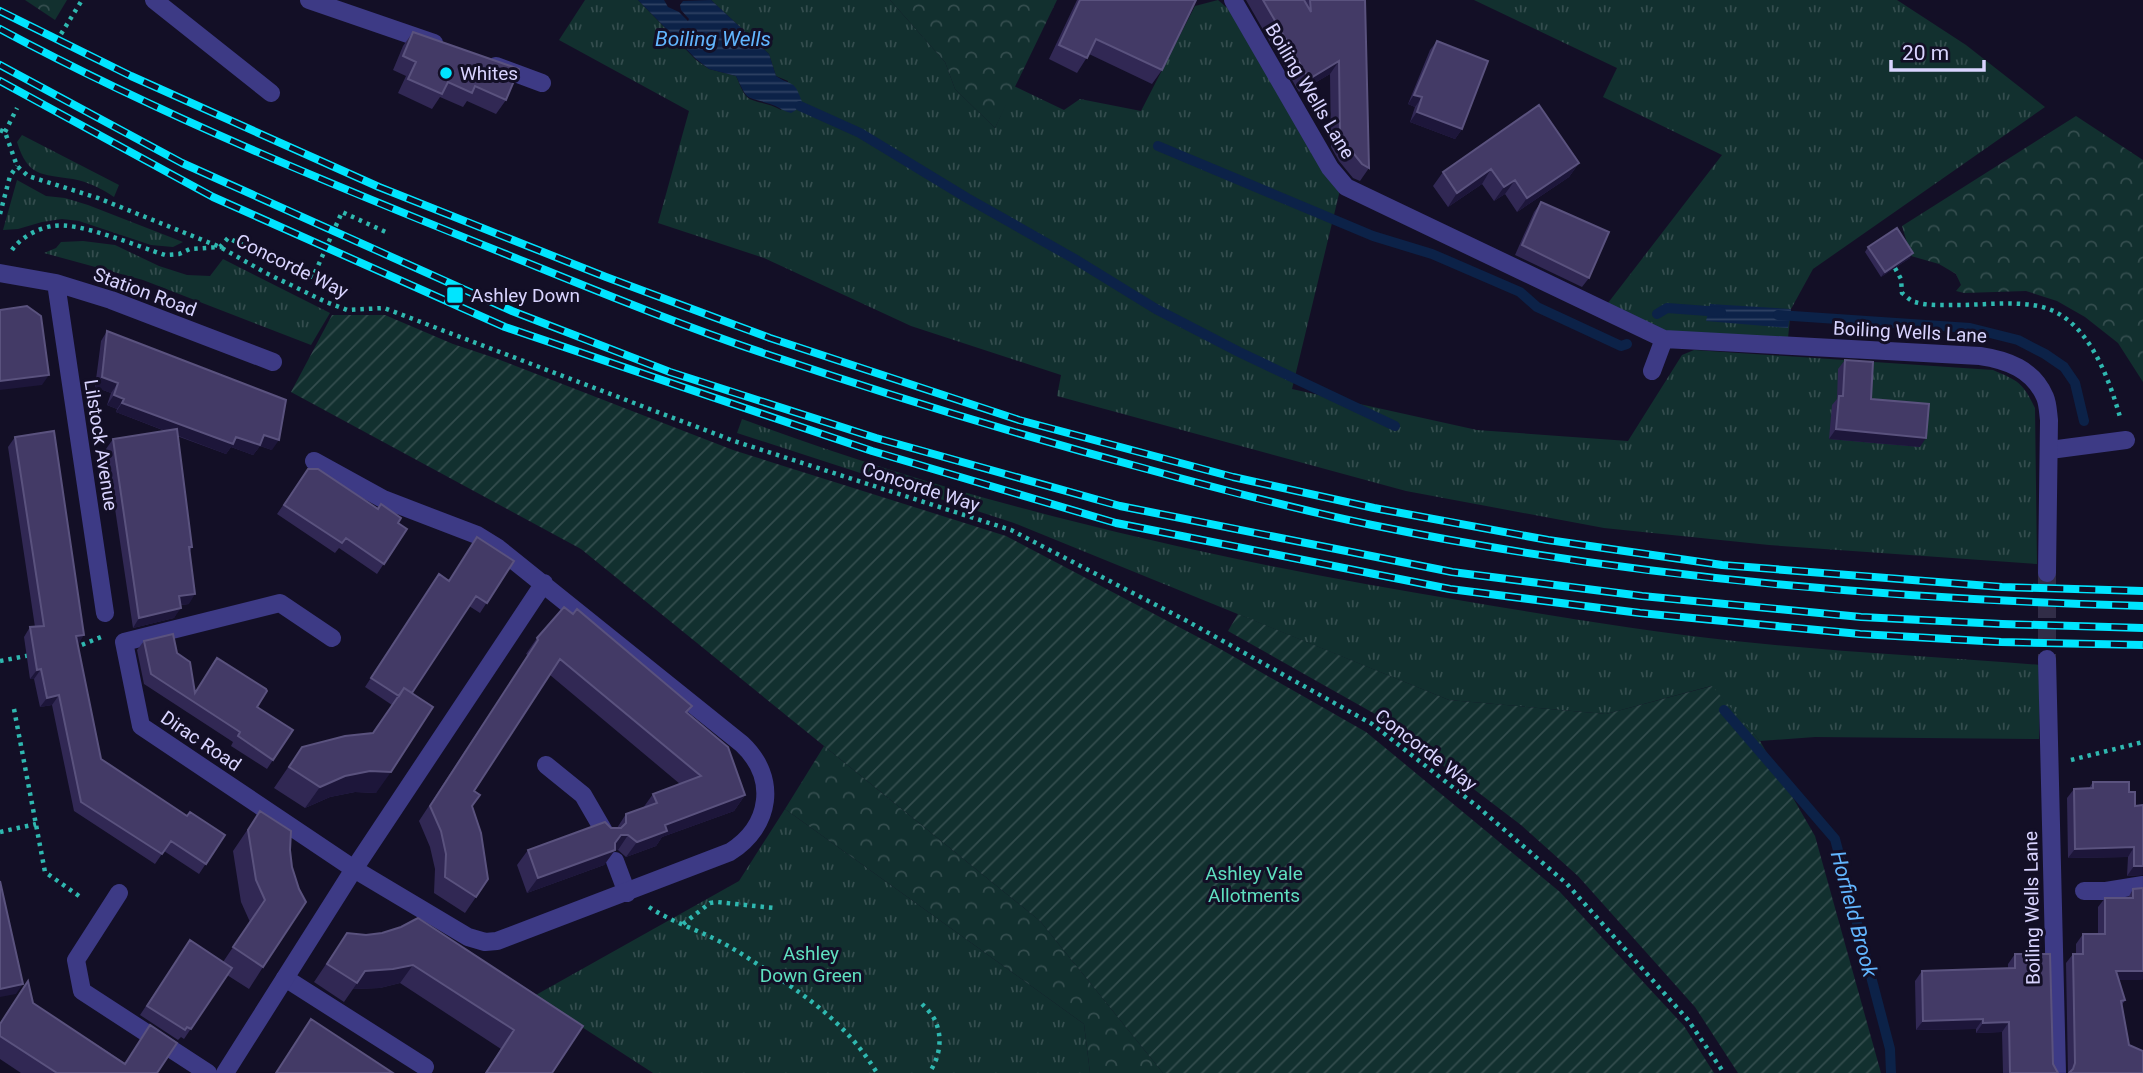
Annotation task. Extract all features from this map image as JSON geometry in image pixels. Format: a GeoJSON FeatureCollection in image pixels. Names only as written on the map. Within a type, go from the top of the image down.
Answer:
{"type":"FeatureCollection","features":[{"type":"Feature","properties":{"kind":"street"},"geometry":{"type":"LineString","coordinates":[[154,0],[271,93]]}},
{"type":"Feature","properties":{"kind":"street"},"geometry":{"type":"LineString","coordinates":[[309,0],[452,50]]}},
{"type":"Feature","properties":{"kind":"street","name":"Boiling Wells Lane"},"geometry":{"type":"LineString","coordinates":[[1233,0],[1330,168],[1346,187],[1664,340],[1932,353],[2001,359],[2019,367],[2033,379],[2045,398],[2049,420],[2047,573]]}},
{"type":"Feature","properties":{"kind":"street"},"geometry":{"type":"LineString","coordinates":[[478,59],[542,83]]}},
{"type":"Feature","properties":{"kind":"street","name":"Station Road"},"geometry":{"type":"LineString","coordinates":[[3,266],[111,300],[273,362]]}},
{"type":"Feature","properties":{"kind":"street","name":"Lilstock Avenue"},"geometry":{"type":"LineString","coordinates":[[56,284],[105,613]]}},
{"type":"Feature","properties":{"kind":"street"},"geometry":{"type":"LineString","coordinates":[[1652,371],[1664,340]]}},
{"type":"Feature","properties":{"kind":"street"},"geometry":{"type":"LineString","coordinates":[[2050,450],[2126,440]]}},
{"type":"Feature","properties":{"kind":"street","name":"Dirac Road"},"geometry":{"type":"LineString","coordinates":[[314,460],[383,499],[477,535],[544,583],[742,744],[759,763],[764,774],[764,806],[751,834],[730,852],[497,941],[485,942],[458,933],[354,869],[141,726],[124,642],[281,603],[332,638]]}},
{"type":"Feature","properties":{"kind":"street"},"geometry":{"type":"LineString","coordinates":[[225,1073],[354,869],[544,583]]}},
{"type":"Feature","properties":{"kind":"street","name":"Boiling Wells Lane"},"geometry":{"type":"LineString","coordinates":[[2047,659],[2057,1073]]}},
{"type":"Feature","properties":{"kind":"street"},"geometry":{"type":"LineString","coordinates":[[546,765],[583,795],[605,833]]}},
{"type":"Feature","properties":{"kind":"street"},"geometry":{"type":"LineString","coordinates":[[615,861],[627,893]]}},
{"type":"Feature","properties":{"kind":"street"},"geometry":{"type":"LineString","coordinates":[[2084,891],[2106,891],[2143,885]]}},
{"type":"Feature","properties":{"kind":"street"},"geometry":{"type":"LineString","coordinates":[[119,893],[75,960],[82,991],[208,1073]]}},
{"type":"Feature","properties":{"kind":"street"},"geometry":{"type":"LineString","coordinates":[[285,978],[425,1067]]}},
{"type":"Feature","properties":{"kind":"path"},"geometry":{"type":"LineString","coordinates":[[61,34],[82,0]]}},
{"type":"Feature","properties":{"kind":"path"},"geometry":{"type":"LineString","coordinates":[[0,214],[10,176],[17,166],[2,131],[18,108]]}},
{"type":"Feature","properties":{"kind":"path","name":"Concorde Way"},"geometry":{"type":"LineString","coordinates":[[17,166],[28,176],[38,180],[98,198],[220,247],[266,273],[347,310],[384,308],[734,441],[1011,530],[1187,621],[1372,724],[1478,807],[1567,884],[1688,1020],[1724,1073]]}},
{"type":"Feature","properties":{"kind":"path"},"geometry":{"type":"LineString","coordinates":[[3,266],[19,239],[54,225],[83,228],[165,255],[179,254],[190,249],[220,247],[228,238],[313,277],[342,212],[388,233]]}},
{"type":"Feature","properties":{"kind":"path"},"geometry":{"type":"LineString","coordinates":[[1895,268],[1900,278],[1902,293],[1913,302],[1946,305],[2022,304],[2041,306],[2057,313],[2077,328],[2089,344],[2109,382],[2126,440]]}},
{"type":"Feature","properties":{"kind":"path"},"geometry":{"type":"LineString","coordinates":[[66,649],[79,647],[111,632]]}},
{"type":"Feature","properties":{"kind":"path"},"geometry":{"type":"LineString","coordinates":[[0,661],[40,654]]}},
{"type":"Feature","properties":{"kind":"path"},"geometry":{"type":"LineString","coordinates":[[14,709],[44,872],[79,896]]}},
{"type":"Feature","properties":{"kind":"path"},"geometry":{"type":"LineString","coordinates":[[2050,764],[2143,742]]}},
{"type":"Feature","properties":{"kind":"path"},"geometry":{"type":"LineString","coordinates":[[0,832],[36,824]]}},
{"type":"Feature","properties":{"kind":"path"},"geometry":{"type":"LineString","coordinates":[[627,893],[661,915],[724,943],[793,987],[818,1005],[860,1047],[877,1073]]}},
{"type":"Feature","properties":{"kind":"path"},"geometry":{"type":"LineString","coordinates":[[683,924],[710,903],[774,908]]}},
{"type":"Feature","properties":{"kind":"path"},"geometry":{"type":"LineString","coordinates":[[922,1004],[936,1021],[940,1043],[935,1065],[929,1073]]}},
{"type":"Feature","properties":{"kind":"green space"},"geometry":{"type":"Polygon","coordinates":[[[25,0],[67,0],[55,20],[25,0]]]}},
{"type":"Feature","properties":{"kind":"green space"},"geometry":{"type":"Polygon","coordinates":[[[585,0],[638,0],[696,60],[709,69],[736,76],[747,97],[781,110],[788,81],[776,76],[769,54],[711,0],[890,0],[945,62],[955,89],[995,128],[1014,86],[1064,110],[1080,99],[1141,111],[1195,6],[1218,0],[1233,13],[1340,190],[1292,389],[1477,430],[1628,441],[1682,355],[1694,350],[1993,370],[2019,384],[2035,408],[2037,564],[1769,545],[1604,528],[1406,491],[1057,396],[1061,375],[911,326],[764,258],[658,223],[689,111],[559,40],[585,0]]]}},
{"type":"Feature","properties":{"kind":"green space"},"geometry":{"type":"Polygon","coordinates":[[[890,0],[1057,0],[995,128],[955,89],[945,62],[890,0]]]}},
{"type":"Feature","properties":{"kind":"green space"},"geometry":{"type":"Polygon","coordinates":[[[1474,0],[1897,0],[1966,45],[2045,107],[1813,269],[1791,309],[1788,338],[1667,332],[1608,303],[1722,155],[1603,97],[1617,68],[1474,0]]]}},
{"type":"Feature","properties":{"kind":"green space"},"geometry":{"type":"Polygon","coordinates":[[[2076,116],[2143,160],[2143,382],[2118,343],[2085,317],[2057,301],[2026,291],[1956,291],[1961,285],[1956,274],[1939,264],[1911,256],[1902,226],[2076,116]]]}},
{"type":"Feature","properties":{"kind":"green space"},"geometry":{"type":"Polygon","coordinates":[[[22,135],[119,185],[114,197],[89,184],[44,174],[31,168],[17,142],[22,135]]]}},
{"type":"Feature","properties":{"kind":"green space"},"geometry":{"type":"Polygon","coordinates":[[[17,180],[46,196],[88,205],[183,242],[173,247],[151,245],[79,221],[62,219],[3,230],[17,180]]]}},
{"type":"Feature","properties":{"kind":"green space"},"geometry":{"type":"Polygon","coordinates":[[[83,241],[115,245],[159,266],[187,275],[210,276],[223,259],[330,313],[311,345],[143,280],[44,253],[56,248],[61,242],[83,241]]]}},
{"type":"Feature","properties":{"kind":"green space","name":"Ashley Vale Allotments"},"geometry":{"type":"Polygon","coordinates":[[[332,315],[385,315],[453,344],[733,450],[1006,536],[1215,646],[1366,732],[1560,892],[1684,1026],[1714,1073],[1163,1073],[1040,921],[581,549],[291,392],[332,315]]]}},
{"type":"Feature","properties":{"kind":"green space"},"geometry":{"type":"Polygon","coordinates":[[[742,419],[919,479],[1008,504],[1098,528],[1281,568],[1532,612],[1701,637],[2040,665],[2039,739],[1815,737],[1760,741],[1711,686],[1606,714],[1449,700],[1014,523],[737,433],[742,419]]]}},
{"type":"Feature","properties":{"kind":"green space"},"geometry":{"type":"Polygon","coordinates":[[[1238,614],[1449,700],[1606,714],[1712,686],[1760,741],[1815,836],[1881,1073],[1738,1073],[1695,1007],[1578,876],[1521,825],[1375,714],[1228,631],[1238,614]]]}},
{"type":"Feature","properties":{"kind":"green space"},"geometry":{"type":"Polygon","coordinates":[[[824,746],[1040,921],[1163,1073],[1090,1073],[1084,1024],[785,809],[824,746]]]}},
{"type":"Feature","properties":{"kind":"green space","name":"Ashley Down Green"},"geometry":{"type":"Polygon","coordinates":[[[785,809],[1084,1024],[1090,1073],[653,1073],[534,996],[739,881],[785,809]]]}},
{"type":"Feature","properties":{"kind":"water","name":"Boiling Wells"},"geometry":{"type":"Polygon","coordinates":[[[638,0],[664,0],[668,7],[679,12],[688,21],[681,10],[683,1],[711,0],[769,54],[776,76],[794,86],[802,102],[791,113],[748,97],[736,76],[709,69],[696,59],[638,0]]]}},
{"type":"Feature","properties":{"kind":"water"},"geometry":{"type":"Polygon","coordinates":[[[1710,304],[1791,309],[1788,328],[1706,321],[1710,304]]]}},
{"type":"Feature","properties":{"kind":"building"},"geometry":{"type":"Polygon","coordinates":[[[1080,0],[1196,0],[1162,70],[1096,39],[1087,58],[1059,45],[1080,0]]]}},
{"type":"Feature","properties":{"kind":"building"},"geometry":{"type":"Polygon","coordinates":[[[1263,0],[1304,0],[1311,12],[1310,0],[1365,0],[1369,168],[1362,164],[1340,133],[1339,61],[1309,79],[1263,0]]]}},
{"type":"Feature","properties":{"kind":"building"},"geometry":{"type":"Polygon","coordinates":[[[413,32],[519,69],[506,100],[475,86],[472,93],[448,82],[442,94],[408,79],[416,62],[403,56],[413,32]]]}},
{"type":"Feature","properties":{"kind":"building"},"geometry":{"type":"Polygon","coordinates":[[[1437,41],[1488,61],[1462,129],[1417,112],[1422,97],[1414,95],[1437,41]]]}},
{"type":"Feature","properties":{"kind":"building"},"geometry":{"type":"Polygon","coordinates":[[[1539,105],[1579,163],[1527,198],[1515,180],[1504,187],[1491,169],[1457,193],[1443,172],[1539,105]]]}},
{"type":"Feature","properties":{"kind":"building"},"geometry":{"type":"Polygon","coordinates":[[[1541,202],[1609,232],[1589,278],[1522,245],[1541,202]]]}},
{"type":"Feature","properties":{"kind":"building"},"geometry":{"type":"Polygon","coordinates":[[[1897,228],[1913,253],[1885,272],[1868,247],[1897,228]]]}},
{"type":"Feature","properties":{"kind":"building"},"geometry":{"type":"Polygon","coordinates":[[[27,306],[41,316],[49,375],[0,381],[0,310],[27,306]]]}},
{"type":"Feature","properties":{"kind":"building"},"geometry":{"type":"Polygon","coordinates":[[[107,331],[286,400],[279,440],[264,435],[260,445],[236,437],[233,444],[122,403],[124,399],[114,395],[118,383],[102,377],[107,331]]]}},
{"type":"Feature","properties":{"kind":"building"},"geometry":{"type":"Polygon","coordinates":[[[1845,360],[1873,362],[1871,399],[1929,404],[1926,438],[1836,429],[1839,396],[1843,396],[1845,360]]]}},
{"type":"Feature","properties":{"kind":"building"},"geometry":{"type":"Polygon","coordinates":[[[177,429],[192,547],[189,547],[195,594],[179,596],[181,608],[139,618],[113,439],[177,429]]]}},
{"type":"Feature","properties":{"kind":"building"},"geometry":{"type":"Polygon","coordinates":[[[54,431],[84,635],[76,636],[101,759],[187,816],[190,812],[225,835],[206,864],[171,841],[162,854],[81,802],[59,695],[47,698],[41,669],[37,670],[30,627],[44,626],[15,437],[54,431]]]}},
{"type":"Feature","properties":{"kind":"building"},"geometry":{"type":"Polygon","coordinates":[[[308,469],[318,469],[378,509],[381,504],[401,518],[398,523],[407,529],[384,564],[346,538],[342,543],[284,505],[308,469]]]}},
{"type":"Feature","properties":{"kind":"building"},"geometry":{"type":"Polygon","coordinates":[[[477,537],[514,561],[487,603],[476,596],[412,693],[404,688],[399,696],[371,678],[439,574],[449,581],[477,537]]]}},
{"type":"Feature","properties":{"kind":"building"},"geometry":{"type":"Polygon","coordinates":[[[564,607],[573,614],[577,609],[692,706],[686,712],[728,747],[745,795],[665,825],[667,831],[637,842],[628,835],[621,835],[615,843],[615,850],[538,878],[528,850],[605,822],[611,828],[621,828],[626,823],[626,814],[657,803],[653,794],[701,776],[560,659],[474,791],[480,795],[472,806],[481,833],[488,879],[476,897],[445,877],[446,854],[441,831],[430,806],[537,638],[564,607]]]}},
{"type":"Feature","properties":{"kind":"building"},"geometry":{"type":"Polygon","coordinates":[[[173,634],[177,653],[190,662],[195,693],[217,658],[266,689],[257,707],[293,730],[273,760],[238,736],[240,732],[151,674],[144,641],[173,634]]]}},
{"type":"Feature","properties":{"kind":"building"},"geometry":{"type":"Polygon","coordinates":[[[404,688],[433,707],[391,772],[370,771],[345,776],[320,787],[289,767],[302,747],[345,736],[373,733],[404,688]]]}},
{"type":"Feature","properties":{"kind":"building"},"geometry":{"type":"Polygon","coordinates":[[[2093,782],[2129,782],[2129,792],[2135,792],[2135,806],[2143,805],[2143,866],[2134,866],[2134,847],[2075,849],[2074,789],[2093,788],[2093,782]]]}},
{"type":"Feature","properties":{"kind":"building"},"geometry":{"type":"Polygon","coordinates":[[[260,811],[291,831],[292,867],[306,902],[263,967],[233,947],[265,900],[256,880],[248,830],[260,811]]]}},
{"type":"Feature","properties":{"kind":"building"},"geometry":{"type":"Polygon","coordinates":[[[0,881],[23,984],[0,989],[0,881]]]}},
{"type":"Feature","properties":{"kind":"building"},"geometry":{"type":"Polygon","coordinates":[[[2143,888],[2143,971],[2116,971],[2125,1000],[2121,1001],[2129,1045],[2143,1051],[2143,1073],[2069,1073],[2075,1063],[2073,954],[2083,954],[2083,934],[2105,934],[2105,898],[2133,898],[2133,889],[2143,888]]]}},
{"type":"Feature","properties":{"kind":"building"},"geometry":{"type":"Polygon","coordinates":[[[418,918],[583,1026],[552,1073],[486,1073],[514,1030],[413,965],[365,971],[357,983],[327,964],[347,933],[382,933],[418,918]]]}},
{"type":"Feature","properties":{"kind":"building"},"geometry":{"type":"Polygon","coordinates":[[[190,940],[232,968],[191,1029],[187,1027],[185,1030],[147,1006],[190,940]]]}},
{"type":"Feature","properties":{"kind":"building"},"geometry":{"type":"Polygon","coordinates":[[[2015,954],[2050,954],[2053,1064],[2058,1073],[2010,1073],[2009,1022],[1983,1023],[1983,1019],[1923,1021],[1922,971],[2015,968],[2015,954]]]}},
{"type":"Feature","properties":{"kind":"building"},"geometry":{"type":"Polygon","coordinates":[[[28,981],[33,1003],[125,1064],[150,1025],[177,1043],[157,1073],[57,1073],[0,1036],[0,1024],[28,981]]]}},
{"type":"Feature","properties":{"kind":"building"},"geometry":{"type":"Polygon","coordinates":[[[311,1019],[393,1073],[276,1073],[311,1019]]]}},
{"type":"Feature","properties":{"kind":"waterway"},"geometry":{"type":"LineString","coordinates":[[800,106],[860,133],[1156,309],[1239,352],[1395,426]]}},
{"type":"Feature","properties":{"kind":"waterway"},"geometry":{"type":"LineString","coordinates":[[1158,146],[1373,236],[1432,254],[1520,292],[1537,307],[1621,346],[1627,344]]}},
{"type":"Feature","properties":{"kind":"waterway"},"geometry":{"type":"LineString","coordinates":[[1657,314],[1667,308],[1721,312]]}},
{"type":"Feature","properties":{"kind":"waterway"},"geometry":{"type":"LineString","coordinates":[[1778,315],[1970,328],[2018,340],[2064,367],[2075,383],[2084,421]]}},
{"type":"Feature","properties":{"kind":"waterway","name":"Horfield Brook"},"geometry":{"type":"LineString","coordinates":[[1724,710],[1835,839],[1890,1049],[1891,1073]]}},
{"type":"Feature","properties":{"kind":"tunnel"},"geometry":{"type":"LineString","coordinates":[[2047,573],[2047,659]]}},
{"type":"Feature","properties":{"kind":"railway"},"geometry":{"type":"LineString","coordinates":[[0,11],[131,76],[379,187],[606,277],[770,338],[1019,420],[1233,477],[1374,508],[1548,540],[1722,565],[2002,587],[2143,591]]}},
{"type":"Feature","properties":{"kind":"railway"},"geometry":{"type":"LineString","coordinates":[[0,29],[123,91],[248,148],[375,202],[667,318],[907,400],[1200,484],[1372,525],[1563,559],[1660,572],[1949,598],[2143,606]]}},
{"type":"Feature","properties":{"kind":"railway"},"geometry":{"type":"LineString","coordinates":[[0,65],[182,163],[512,311],[670,372],[876,438],[1120,506],[1452,572],[1642,596],[1861,617],[2143,628]]}},
{"type":"Feature","properties":{"kind":"railway"},"geometry":{"type":"LineString","coordinates":[[0,81],[213,197],[505,327],[872,451],[1116,523],[1450,589],[1640,613],[1860,634],[2001,642],[2143,645]]}},
{"type":"Feature","properties":{"kind":"place","name":"Whites"},"geometry":{"type":"Point","coordinates":[446,73]}},
{"type":"Feature","properties":{"kind":"place","name":"Ashley Down"},"geometry":{"type":"Point","coordinates":[455,295]}}]}
